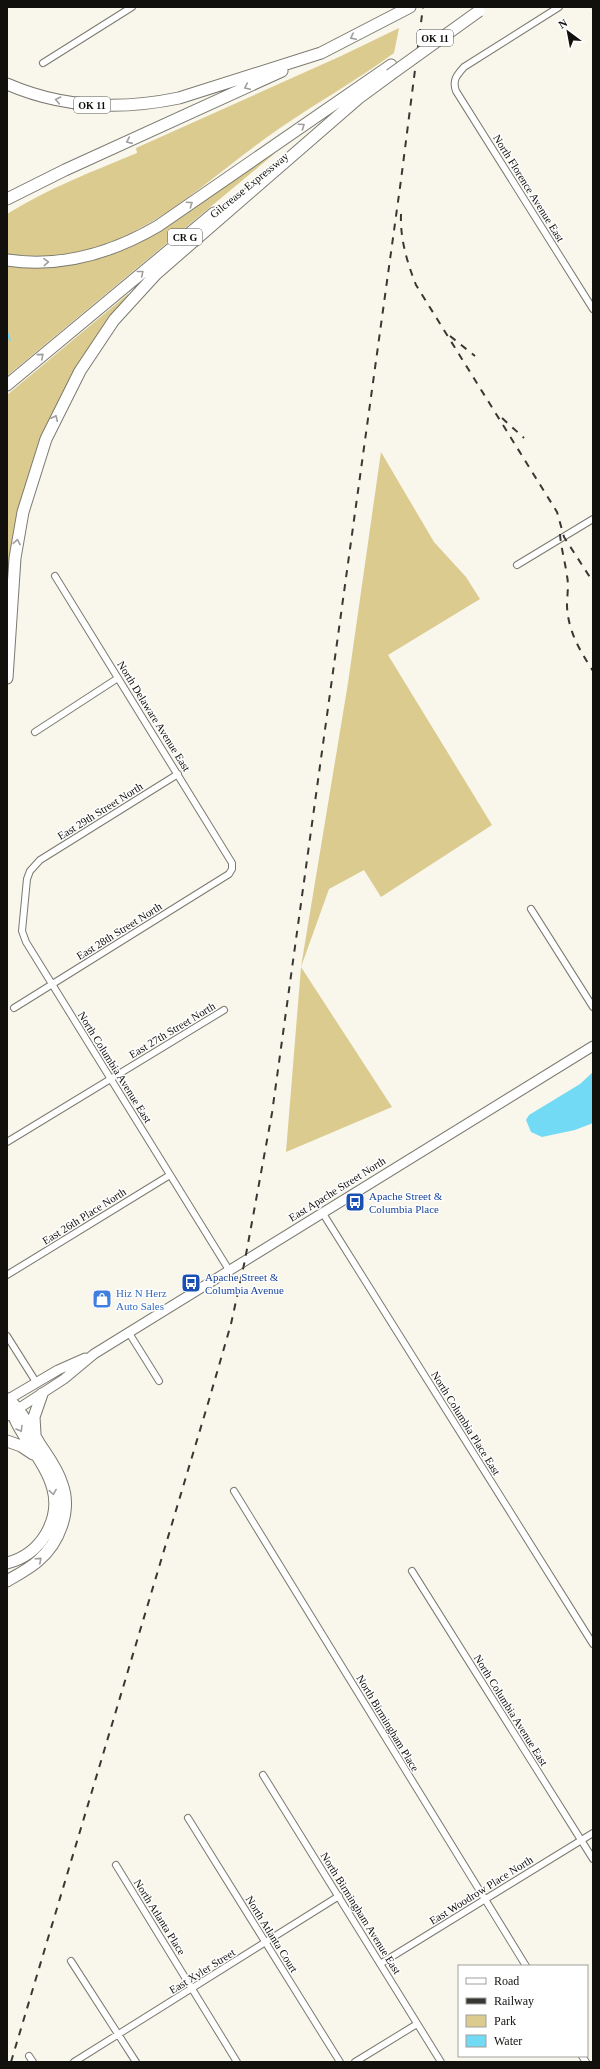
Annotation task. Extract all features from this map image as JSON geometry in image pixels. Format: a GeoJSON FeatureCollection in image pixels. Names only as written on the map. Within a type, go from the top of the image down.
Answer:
{"type":"FeatureCollection","features":[{"type":"Feature","properties":{"kind":"highway","name":"OK 11"},"geometry":{"type":"LineString","coordinates":[[7,84],[37,95],[68,102],[103,105],[143,104],[180,98],[321,53],[410,7]]}},
{"type":"Feature","properties":{"kind":"highway","name":"Gilcrease Expressway"},"geometry":{"type":"LineString","coordinates":[[9,383],[247,186],[361,96],[390,70],[482,9]]}},
{"type":"Feature","properties":{"kind":"highway"},"geometry":{"type":"LineString","coordinates":[[7,199],[65,170],[321,53]]}},
{"type":"Feature","properties":{"kind":"highway"},"geometry":{"type":"LineString","coordinates":[[7,260],[60,261],[104,252],[138,237],[158,226],[390,70]]}},
{"type":"Feature","properties":{"kind":"highway"},"geometry":{"type":"LineString","coordinates":[[7,678],[15,558],[23,512],[46,438],[80,371],[114,320],[156,274],[361,96]]}},
{"type":"Feature","properties":{"kind":"highway"},"geometry":{"type":"LineString","coordinates":[[35,1435],[34,1417],[42,1394]]}},
{"type":"Feature","properties":{"kind":"highway"},"geometry":{"type":"LineString","coordinates":[[7,1400],[12,1412],[47,1472],[53,1488],[55,1504],[52,1518],[44,1536],[35,1548],[19,1559],[7,1563]]}},
{"type":"Feature","properties":{"kind":"highway"},"geometry":{"type":"LineString","coordinates":[[7,1582],[37,1562],[49,1550],[60,1531],[64,1515],[65,1502],[63,1485],[35,1435],[12,1412]]}},
{"type":"Feature","properties":{"kind":"highway"},"geometry":{"type":"LineString","coordinates":[[7,1441],[21,1446],[37,1457]]}},
{"type":"Feature","properties":{"kind":"main road","name":"East Apache Street North"},"geometry":{"type":"LineString","coordinates":[[7,1400],[36,1382],[58,1370],[94,1354],[129,1333],[322,1212],[593,1046]]}},
{"type":"Feature","properties":{"kind":"main road","name":"East Apache Street North"},"geometry":{"type":"LineString","coordinates":[[12,1412],[42,1394],[70,1374],[94,1354]]}},
{"type":"Feature","properties":{"kind":"street"},"geometry":{"type":"LineString","coordinates":[[43,63],[132,7]]}},
{"type":"Feature","properties":{"kind":"street","name":"North Florence Avenue East"},"geometry":{"type":"LineString","coordinates":[[559,7],[464,67],[456,76],[454,84],[456,91],[593,309]]}},
{"type":"Feature","properties":{"kind":"street"},"geometry":{"type":"LineString","coordinates":[[517,565],[593,518]]}},
{"type":"Feature","properties":{"kind":"street","name":"North Delaware Avenue East"},"geometry":{"type":"LineString","coordinates":[[55,576],[232,863],[232,869]]}},
{"type":"Feature","properties":{"kind":"street"},"geometry":{"type":"LineString","coordinates":[[34,732],[118,678]]}},
{"type":"Feature","properties":{"kind":"street","name":"East 29th Street North"},"geometry":{"type":"LineString","coordinates":[[34,866],[40,860],[178,774]]}},
{"type":"Feature","properties":{"kind":"street","name":"North Columbia Avenue East"},"geometry":{"type":"LineString","coordinates":[[34,866],[27,879],[22,931],[26,942],[229,1270]]}},
{"type":"Feature","properties":{"kind":"street","name":"East 28th Street North"},"geometry":{"type":"LineString","coordinates":[[14,1008],[229,874],[232,869]]}},
{"type":"Feature","properties":{"kind":"street"},"geometry":{"type":"LineString","coordinates":[[531,908],[593,1008]]}},
{"type":"Feature","properties":{"kind":"street","name":"East 27th Street North"},"geometry":{"type":"LineString","coordinates":[[7,1142],[224,1010]]}},
{"type":"Feature","properties":{"kind":"street","name":"East 26th Place North"},"geometry":{"type":"LineString","coordinates":[[7,1275],[170,1174]]}},
{"type":"Feature","properties":{"kind":"street","name":"North Columbia Place East"},"geometry":{"type":"LineString","coordinates":[[322,1212],[593,1644]]}},
{"type":"Feature","properties":{"kind":"street"},"geometry":{"type":"LineString","coordinates":[[129,1333],[159,1381]]}},
{"type":"Feature","properties":{"kind":"street"},"geometry":{"type":"LineString","coordinates":[[7,1336],[36,1382]]}},
{"type":"Feature","properties":{"kind":"street","name":"North Birmingham Place"},"geometry":{"type":"LineString","coordinates":[[234,1491],[484,1900],[525,1965]]}},
{"type":"Feature","properties":{"kind":"street","name":"North Columbia Avenue East"},"geometry":{"type":"LineString","coordinates":[[412,1571],[593,1859]]}},
{"type":"Feature","properties":{"kind":"street","name":"North Birmingham Avenue East"},"geometry":{"type":"LineString","coordinates":[[263,1775],[441,2062]]}},
{"type":"Feature","properties":{"kind":"street","name":"North Atlanta Court"},"geometry":{"type":"LineString","coordinates":[[188,1818],[340,2062]]}},
{"type":"Feature","properties":{"kind":"street","name":"East Woodrow Place North"},"geometry":{"type":"LineString","coordinates":[[380,1964],[593,1833]]}},
{"type":"Feature","properties":{"kind":"street","name":"North Atlanta Place"},"geometry":{"type":"LineString","coordinates":[[116,1865],[237,2062]]}},
{"type":"Feature","properties":{"kind":"street","name":"East Xyler Street"},"geometry":{"type":"LineString","coordinates":[[74,2062],[339,1896]]}},
{"type":"Feature","properties":{"kind":"street"},"geometry":{"type":"LineString","coordinates":[[71,1961],[136,2062]]}},
{"type":"Feature","properties":{"kind":"street"},"geometry":{"type":"LineString","coordinates":[[355,2062],[417,2024]]}},
{"type":"Feature","properties":{"kind":"street"},"geometry":{"type":"LineString","coordinates":[[30,2056],[33,2062]]}},
{"type":"Feature","properties":{"kind":"green space"},"geometry":{"type":"Polygon","coordinates":[[[399,28],[394,53],[280,128],[186,199],[155,220],[123,237],[88,250],[50,256],[7,255],[7,214],[70,181],[137,153],[136,148],[341,56],[399,28]]]}},
{"type":"Feature","properties":{"kind":"green space"},"geometry":{"type":"Polygon","coordinates":[[[272,152],[274,154],[7,376],[7,266],[43,267],[66,265],[101,258],[126,249],[161,229],[272,152]]]}},
{"type":"Feature","properties":{"kind":"green space"},"geometry":{"type":"Polygon","coordinates":[[[128,294],[129,297],[79,365],[60,399],[49,424],[9,579],[7,579],[7,395],[128,294]]]}},
{"type":"Feature","properties":{"kind":"green space"},"geometry":{"type":"Polygon","coordinates":[[[381,452],[434,542],[466,577],[480,599],[388,655],[492,825],[381,897],[364,870],[329,889],[301,967],[348,683],[381,452]]]}},
{"type":"Feature","properties":{"kind":"green space"},"geometry":{"type":"Polygon","coordinates":[[[301,967],[392,1107],[286,1152],[301,967]]]}},
{"type":"Feature","properties":{"kind":"water"},"geometry":{"type":"Polygon","coordinates":[[[593,1072],[593,1123],[575,1130],[542,1137],[531,1132],[526,1120],[529,1115],[580,1084],[593,1072]]]}},
{"type":"Feature","properties":{"kind":"waterway"},"geometry":{"type":"LineString","coordinates":[[7,332],[10,340]]}},
{"type":"Feature","properties":{"kind":"railway"},"geometry":{"type":"LineString","coordinates":[[11,2062],[209,1400],[231,1324],[245,1260],[272,1113],[401,180],[423,7]]}},
{"type":"Feature","properties":{"kind":"railway"},"geometry":{"type":"LineString","coordinates":[[401,214],[405,250],[416,285],[557,512],[564,537],[593,582]]}},
{"type":"Feature","properties":{"kind":"railway"},"geometry":{"type":"LineString","coordinates":[[450,336],[475,356]]}},
{"type":"Feature","properties":{"kind":"railway"},"geometry":{"type":"LineString","coordinates":[[502,418],[524,438]]}},
{"type":"Feature","properties":{"kind":"railway"},"geometry":{"type":"LineString","coordinates":[[560,534],[568,579],[567,606],[570,624],[579,648],[593,671]]}},
{"type":"Feature","properties":{"kind":"place","name":"Apache Street & Columbia Place"},"geometry":{"type":"Point","coordinates":[355,1202]}},
{"type":"Feature","properties":{"kind":"place","name":"Apache Street & Columbia Avenue"},"geometry":{"type":"Point","coordinates":[191,1283]}},
{"type":"Feature","properties":{"kind":"place","name":"Hiz N Herz Auto Sales"},"geometry":{"type":"Point","coordinates":[102,1299]}}]}
